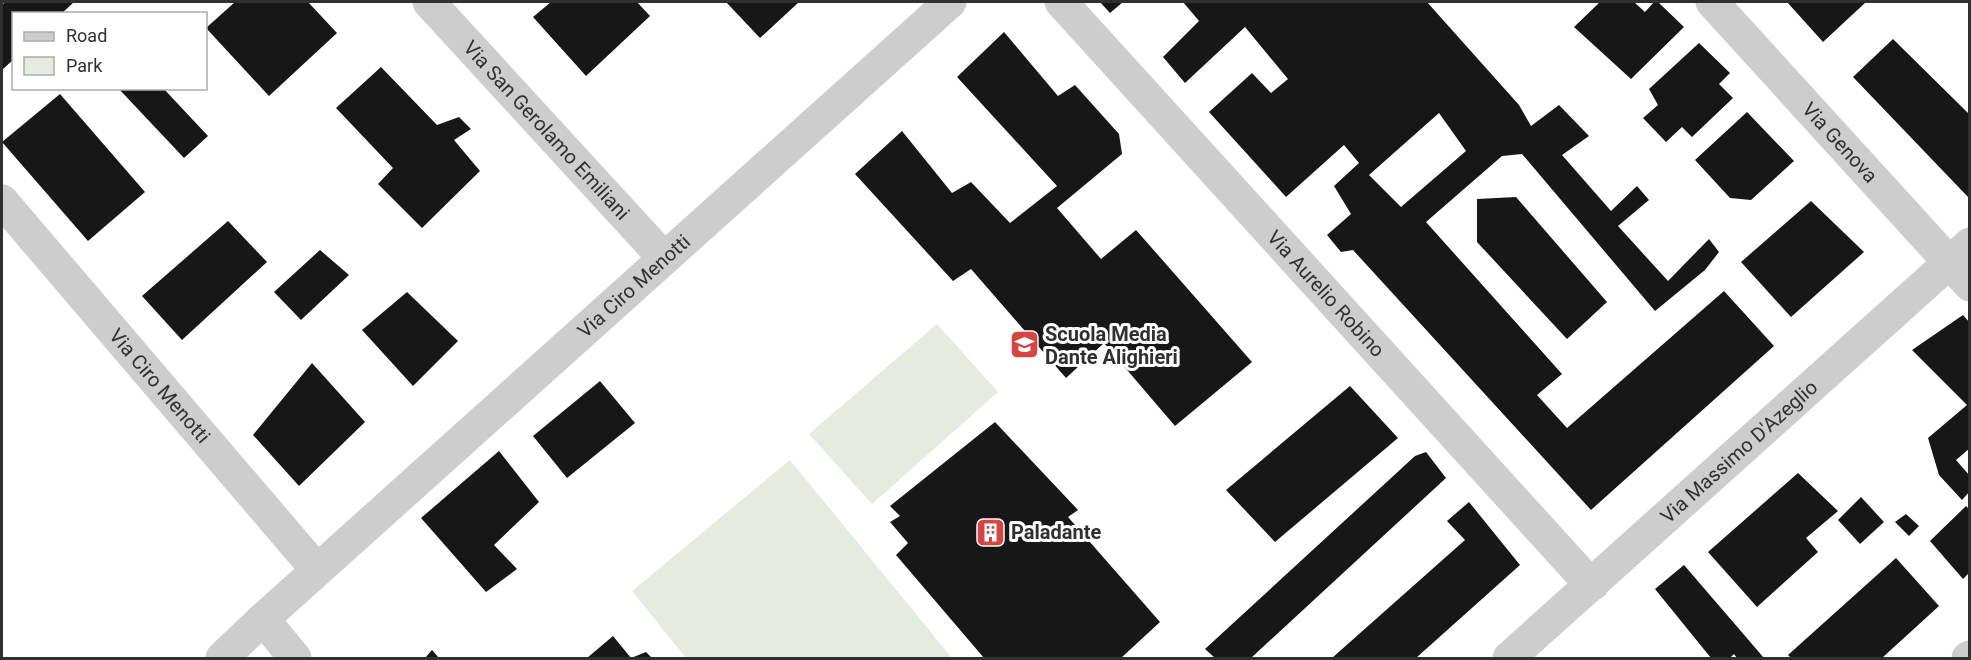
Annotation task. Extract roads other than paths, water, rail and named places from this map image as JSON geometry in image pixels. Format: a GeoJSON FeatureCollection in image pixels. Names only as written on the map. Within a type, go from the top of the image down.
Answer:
{"type":"FeatureCollection","features":[{"type":"Feature","properties":{"kind":"street","name":"Via San Gerolamo Emiliani"},"geometry":{"type":"LineString","coordinates":[[429,2],[664,258]]}},
{"type":"Feature","properties":{"kind":"street","name":"Via Ciro Menotti"},"geometry":{"type":"LineString","coordinates":[[222,658],[950,2]]}},
{"type":"Feature","properties":{"kind":"street","name":"Via Aurelio Robino"},"geometry":{"type":"LineString","coordinates":[[1061,2],[1574,566],[1593,584]]}},
{"type":"Feature","properties":{"kind":"street","name":"Via Genova"},"geometry":{"type":"LineString","coordinates":[[1712,2],[1962,264]]}},
{"type":"Feature","properties":{"kind":"street","name":"Via Ciro Menotti"},"geometry":{"type":"LineString","coordinates":[[2,201],[317,570]]}},
{"type":"Feature","properties":{"kind":"street","name":"Via Massimo D'Azeglio"},"geometry":{"type":"LineString","coordinates":[[1509,658],[1962,264]]}},
{"type":"Feature","properties":{"kind":"street"},"geometry":{"type":"LineString","coordinates":[[263,619],[295,658]]}},
{"type":"Feature","properties":{"kind":"place","name":"Scuola Media Dante Alighieri"},"geometry":{"type":"Point","coordinates":[1024,345]}},
{"type":"Feature","properties":{"kind":"place","name":"Paladante"},"geometry":{"type":"Point","coordinates":[990,532]}}]}
